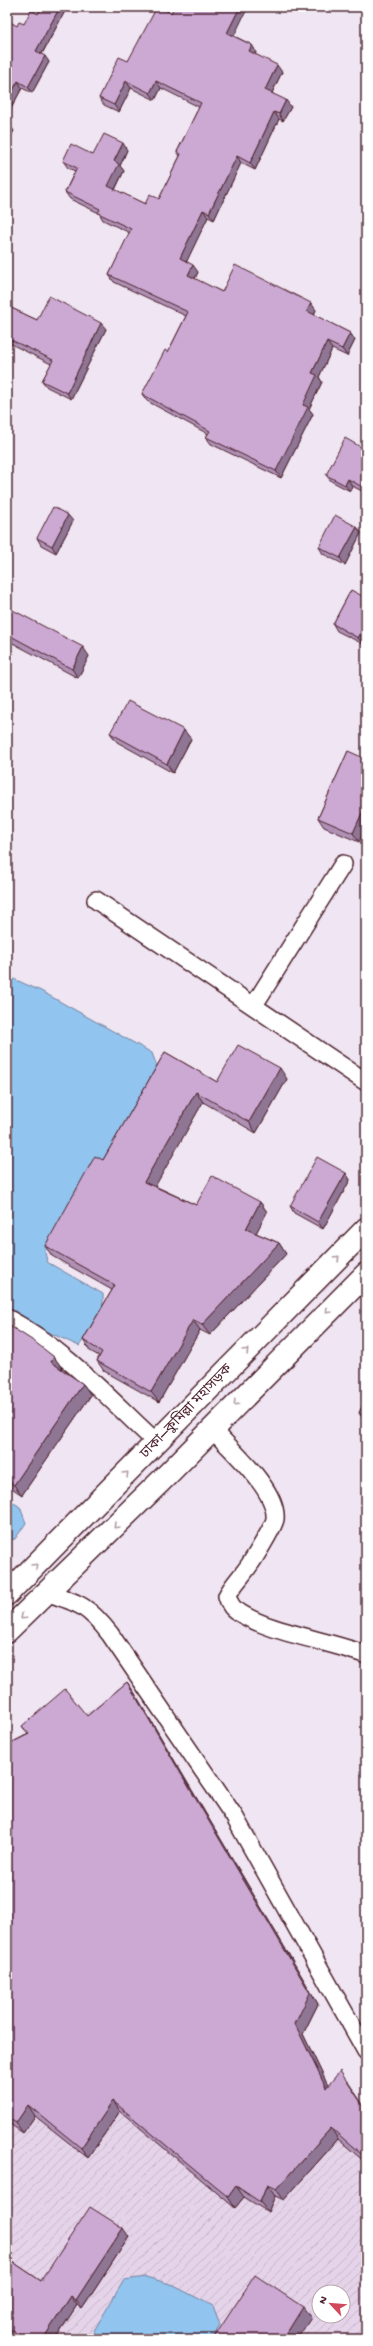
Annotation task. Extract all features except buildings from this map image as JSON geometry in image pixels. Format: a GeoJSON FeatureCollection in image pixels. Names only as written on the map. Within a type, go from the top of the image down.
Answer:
{"type":"FeatureCollection","features":[{"type":"Feature","properties":{"kind":"highway","name":"ঢাকা–কুমিল্লা মহাসড়ক"},"geometry":{"type":"LineString","coordinates":[[7,1594],[366,1229]]}},
{"type":"Feature","properties":{"kind":"highway","name":"ঢাকা–কুমিল্লা মহাসড়ক"},"geometry":{"type":"LineString","coordinates":[[7,1632],[48,1593],[366,1274]]}},
{"type":"Feature","properties":{"kind":"street"},"geometry":{"type":"LineString","coordinates":[[254,1005],[343,864]]}},
{"type":"Feature","properties":{"kind":"street"},"geometry":{"type":"LineString","coordinates":[[96,900],[254,1005],[366,1082]]}},
{"type":"Feature","properties":{"kind":"street"},"geometry":{"type":"LineString","coordinates":[[7,1318],[47,1344],[76,1367],[157,1443]]}},
{"type":"Feature","properties":{"kind":"street"},"geometry":{"type":"LineString","coordinates":[[211,1428],[261,1482],[273,1502],[275,1519],[250,1564],[230,1590],[227,1596],[229,1603],[236,1611],[266,1625],[344,1646],[366,1654]]}},
{"type":"Feature","properties":{"kind":"street"},"geometry":{"type":"LineString","coordinates":[[48,1593],[74,1601],[94,1614],[110,1634],[234,1816],[366,2051]]}},
{"type":"Feature","properties":{"kind":"shaded area"},"geometry":{"type":"Polygon","coordinates":[[[109,1696],[366,2166],[366,2339],[7,2339],[7,1774],[109,1696]]]}},
{"type":"Feature","properties":{"kind":"water"},"geometry":{"type":"Polygon","coordinates":[[[7,976],[41,991],[152,1053],[159,1072],[45,1251],[47,1262],[103,1294],[102,1308],[96,1322],[79,1346],[48,1332],[7,1306],[7,976]]]}},
{"type":"Feature","properties":{"kind":"water"},"geometry":{"type":"Polygon","coordinates":[[[7,1498],[20,1507],[26,1523],[15,1539],[7,1540],[7,1498]]]}},
{"type":"Feature","properties":{"kind":"water"},"geometry":{"type":"Polygon","coordinates":[[[146,2277],[170,2284],[213,2306],[220,2324],[213,2339],[89,2339],[124,2280],[146,2277]]]}}]}
